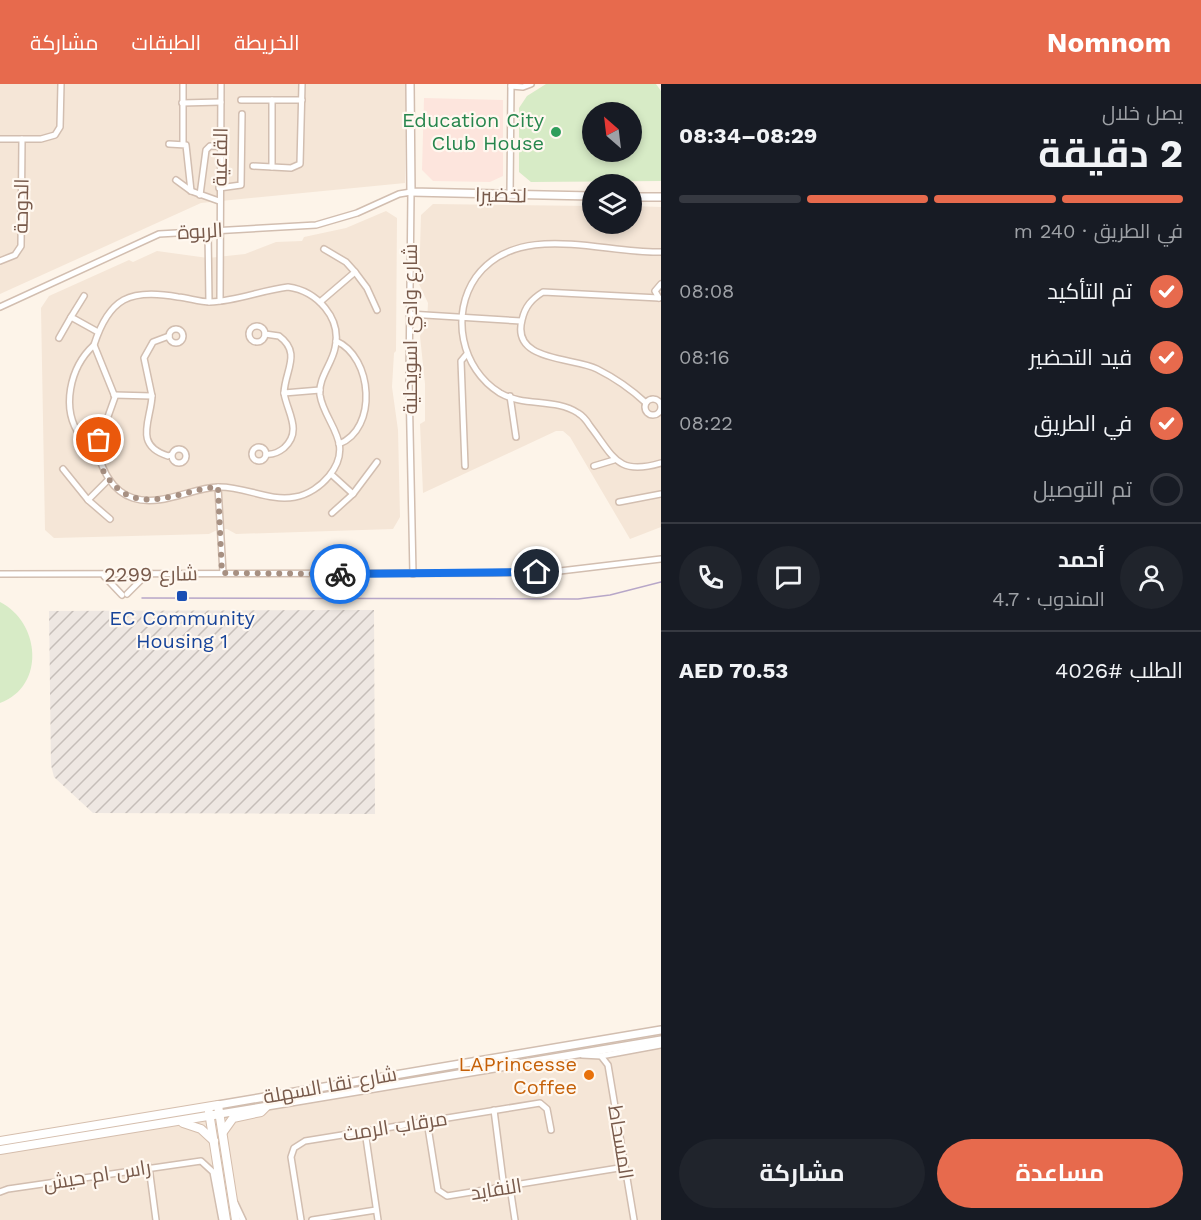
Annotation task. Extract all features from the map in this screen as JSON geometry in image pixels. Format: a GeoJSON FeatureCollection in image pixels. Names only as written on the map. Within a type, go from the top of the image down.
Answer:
{"type":"FeatureCollection","features":[{"type":"Feature","properties":{"kind":"main road","name":"شارع نقا السهلة"},"geometry":{"type":"LineString","coordinates":[[0,1141],[218,1105]]}},
{"type":"Feature","properties":{"kind":"main road"},"geometry":{"type":"LineString","coordinates":[[218,1105],[236,1220]]}},
{"type":"Feature","properties":{"kind":"main road"},"geometry":{"type":"LineString","coordinates":[[208,1106],[224,1220]]}},
{"type":"Feature","properties":{"kind":"main road"},"geometry":{"type":"LineString","coordinates":[[223,1133],[227,1123],[233,1118],[261,1112],[266,1107]]}},
{"type":"Feature","properties":{"kind":"main road","name":"شارع نقا السهلة"},"geometry":{"type":"LineString","coordinates":[[0,1150],[220,1114]]}},
{"type":"Feature","properties":{"kind":"main road"},"geometry":{"type":"LineString","coordinates":[[173,1123],[195,1126],[214,1141]]}},
{"type":"Feature","properties":{"kind":"street"},"geometry":{"type":"LineString","coordinates":[[0,139],[47,138],[58,131],[61,84]]}},
{"type":"Feature","properties":{"kind":"street"},"geometry":{"type":"LineString","coordinates":[[183,84],[183,144],[186,147],[191,191]]}},
{"type":"Feature","properties":{"kind":"street","name":"القاعية"},"geometry":{"type":"LineString","coordinates":[[220,301],[221,84]]}},
{"type":"Feature","properties":{"kind":"street"},"geometry":{"type":"LineString","coordinates":[[253,166],[291,168],[300,164],[302,84]]}},
{"type":"Feature","properties":{"kind":"street","name":"شارع وادي اسويحلية"},"geometry":{"type":"LineString","coordinates":[[410,84],[409,314],[413,574]]}},
{"type":"Feature","properties":{"kind":"street"},"geometry":{"type":"LineString","coordinates":[[510,195],[511,85],[523,87],[531,84]]}},
{"type":"Feature","properties":{"kind":"street"},"geometry":{"type":"LineString","coordinates":[[241,100],[302,100]]}},
{"type":"Feature","properties":{"kind":"street"},"geometry":{"type":"LineString","coordinates":[[272,100],[272,167]]}},
{"type":"Feature","properties":{"kind":"street"},"geometry":{"type":"LineString","coordinates":[[182,103],[221,102]]}},
{"type":"Feature","properties":{"kind":"street"},"geometry":{"type":"LineString","coordinates":[[219,188],[242,186],[242,114]]}},
{"type":"Feature","properties":{"kind":"street","name":"الدوحة"},"geometry":{"type":"LineString","coordinates":[[0,261],[15,255],[21,246],[22,139]]}},
{"type":"Feature","properties":{"kind":"street"},"geometry":{"type":"LineString","coordinates":[[169,144],[183,144]]}},
{"type":"Feature","properties":{"kind":"street"},"geometry":{"type":"LineString","coordinates":[[200,195],[206,150],[210,146],[220,146]]}},
{"type":"Feature","properties":{"kind":"street"},"geometry":{"type":"LineString","coordinates":[[176,180],[191,191],[219,201]]}},
{"type":"Feature","properties":{"kind":"street","name":"لخضيرا"},"geometry":{"type":"LineString","coordinates":[[411,192],[582,196]]}},
{"type":"Feature","properties":{"kind":"street","name":"الربوة"},"geometry":{"type":"LineString","coordinates":[[0,307],[147,238],[172,232],[316,225],[357,213],[399,194],[411,192]]}},
{"type":"Feature","properties":{"kind":"street"},"geometry":{"type":"LineString","coordinates":[[642,197],[661,197]]}},
{"type":"Feature","properties":{"kind":"street"},"geometry":{"type":"LineString","coordinates":[[208,231],[209,302]]}},
{"type":"Feature","properties":{"kind":"street"},"geometry":{"type":"LineString","coordinates":[[661,252],[571,245],[519,247],[494,259],[476,278],[466,297],[462,318],[466,355],[500,393],[566,406],[581,414],[614,460],[627,467],[645,468],[661,463]]}},
{"type":"Feature","properties":{"kind":"street"},"geometry":{"type":"LineString","coordinates":[[324,249],[346,262],[355,272],[367,288],[377,310]]}},
{"type":"Feature","properties":{"kind":"street"},"geometry":{"type":"LineString","coordinates":[[208,253],[212,256],[219,254]]}},
{"type":"Feature","properties":{"kind":"street"},"geometry":{"type":"LineString","coordinates":[[320,302],[355,272]]}},
{"type":"Feature","properties":{"kind":"street"},"geometry":{"type":"LineString","coordinates":[[646,298],[661,284]]}},
{"type":"Feature","properties":{"kind":"street"},"geometry":{"type":"LineString","coordinates":[[288,287],[302,290],[320,302],[332,318],[336,341],[320,390],[322,402],[335,427],[339,444],[331,474],[311,491],[289,498],[218,487],[155,500],[140,500],[122,494],[109,479],[96,450],[81,437],[70,407],[71,383],[77,364],[94,345],[108,313],[131,296],[156,292],[209,302],[220,301],[288,287]]}},
{"type":"Feature","properties":{"kind":"street"},"geometry":{"type":"LineString","coordinates":[[655,291],[660,298]]}},
{"type":"Feature","properties":{"kind":"street"},"geometry":{"type":"LineString","coordinates":[[646,403],[632,390],[595,368],[532,351],[524,340],[521,321],[532,298],[543,292],[660,298]]}},
{"type":"Feature","properties":{"kind":"street"},"geometry":{"type":"LineString","coordinates":[[59,338],[84,296]]}},
{"type":"Feature","properties":{"kind":"street"},"geometry":{"type":"LineString","coordinates":[[409,314],[521,321]]}},
{"type":"Feature","properties":{"kind":"street"},"geometry":{"type":"LineString","coordinates":[[71,317],[98,332]]}},
{"type":"Feature","properties":{"kind":"street"},"geometry":{"type":"LineString","coordinates":[[265,334],[279,336],[291,351],[292,361],[285,393],[293,421],[292,436],[283,449],[266,454]]}},
{"type":"Feature","properties":{"kind":"street"},"geometry":{"type":"LineString","coordinates":[[169,336],[153,342],[144,358],[152,396],[145,428],[147,437],[156,451],[168,456],[171,454]]}},
{"type":"Feature","properties":{"kind":"street"},"geometry":{"type":"LineString","coordinates":[[336,341],[348,347],[354,354],[362,371],[365,388],[363,415],[354,435],[339,444]]}},
{"type":"Feature","properties":{"kind":"street"},"geometry":{"type":"LineString","coordinates":[[94,345],[114,396],[111,411],[96,450]]}},
{"type":"Feature","properties":{"kind":"street"},"geometry":{"type":"LineString","coordinates":[[465,466],[461,361],[466,355]]}},
{"type":"Feature","properties":{"kind":"street"},"geometry":{"type":"LineString","coordinates":[[285,393],[320,390]]}},
{"type":"Feature","properties":{"kind":"street"},"geometry":{"type":"LineString","coordinates":[[114,396],[152,396]]}},
{"type":"Feature","properties":{"kind":"street"},"geometry":{"type":"LineString","coordinates":[[510,396],[516,437]]}},
{"type":"Feature","properties":{"kind":"street"},"geometry":{"type":"LineString","coordinates":[[651,399],[657,400],[661,406],[660,412],[654,415],[648,414],[645,409],[646,403],[651,399]]}},
{"type":"Feature","properties":{"kind":"street"},"geometry":{"type":"LineString","coordinates":[[594,466],[614,460]]}},
{"type":"Feature","properties":{"kind":"street"},"geometry":{"type":"LineString","coordinates":[[332,513],[353,494],[377,462]]}},
{"type":"Feature","properties":{"kind":"street"},"geometry":{"type":"LineString","coordinates":[[63,469],[88,500],[110,519]]}},
{"type":"Feature","properties":{"kind":"street"},"geometry":{"type":"LineString","coordinates":[[331,474],[353,494]]}},
{"type":"Feature","properties":{"kind":"street"},"geometry":{"type":"LineString","coordinates":[[88,500],[109,479]]}},
{"type":"Feature","properties":{"kind":"street"},"geometry":{"type":"LineString","coordinates":[[218,487],[222,573]]}},
{"type":"Feature","properties":{"kind":"street"},"geometry":{"type":"LineString","coordinates":[[618,502],[661,494]]}},
{"type":"Feature","properties":{"kind":"street","name":"شارع 2299"},"geometry":{"type":"LineString","coordinates":[[0,574],[413,574],[560,571],[661,560]]}},
{"type":"Feature","properties":{"kind":"street"},"geometry":{"type":"LineString","coordinates":[[103,575],[124,594],[147,575]]}},
{"type":"Feature","properties":{"kind":"street","name":"شارع نقا السهلة"},"geometry":{"type":"LineString","coordinates":[[218,1105],[661,1030]]}},
{"type":"Feature","properties":{"kind":"street","name":"شارع نقا السهلة"},"geometry":{"type":"LineString","coordinates":[[220,1114],[661,1040]]}},
{"type":"Feature","properties":{"kind":"street"},"geometry":{"type":"LineString","coordinates":[[578,1054],[601,1056],[661,1045]]}},
{"type":"Feature","properties":{"kind":"street"},"geometry":{"type":"LineString","coordinates":[[608,1065],[615,1053]]}},
{"type":"Feature","properties":{"kind":"street","name":"المسحاط"},"geometry":{"type":"LineString","coordinates":[[601,1056],[608,1065],[634,1220]]}},
{"type":"Feature","properties":{"kind":"street","name":"مرقاب الرمث"},"geometry":{"type":"LineString","coordinates":[[301,1220],[291,1157],[294,1148],[304,1141],[544,1104],[552,1130]]}},
{"type":"Feature","properties":{"kind":"street"},"geometry":{"type":"LineString","coordinates":[[494,1110],[507,1188],[515,1220]]}},
{"type":"Feature","properties":{"kind":"street","name":"النفايد"},"geometry":{"type":"LineString","coordinates":[[427,1121],[438,1190],[447,1197],[625,1167]]}},
{"type":"Feature","properties":{"kind":"street"},"geometry":{"type":"LineString","coordinates":[[365,1131],[378,1220]]}},
{"type":"Feature","properties":{"kind":"street","name":"راس ام حيش"},"geometry":{"type":"LineString","coordinates":[[0,1192],[149,1167],[201,1161],[213,1172],[224,1220]]}},
{"type":"Feature","properties":{"kind":"street"},"geometry":{"type":"LineString","coordinates":[[149,1167],[156,1220]]}},
{"type":"Feature","properties":{"kind":"street"},"geometry":{"type":"LineString","coordinates":[[232,1198],[243,1220]]}},
{"type":"Feature","properties":{"kind":"street"},"geometry":{"type":"LineString","coordinates":[[312,1220],[376,1210]]}},
{"type":"Feature","properties":{"kind":"shaded area"},"geometry":{"type":"Polygon","coordinates":[[[0,84],[406,84],[405,183],[201,203],[0,294],[0,84]]]}},
{"type":"Feature","properties":{"kind":"shaded area"},"geometry":{"type":"Polygon","coordinates":[[[424,98],[503,100],[503,176],[490,182],[433,181],[422,170],[424,98]]]}},
{"type":"Feature","properties":{"kind":"shaded area"},"geometry":{"type":"Polygon","coordinates":[[[433,204],[582,206],[582,234],[642,234],[642,206],[661,207],[661,527],[630,539],[570,437],[563,431],[556,431],[423,493],[420,424],[425,421],[425,384],[420,336],[427,322],[428,303],[419,284],[421,215],[433,204]]]}},
{"type":"Feature","properties":{"kind":"shaded area"},"geometry":{"type":"Polygon","coordinates":[[[386,211],[397,218],[396,351],[392,387],[398,430],[400,517],[393,529],[236,534],[227,529],[209,534],[54,538],[45,530],[41,308],[49,296],[129,260],[133,262],[157,251],[208,258],[245,254],[276,242],[302,241],[304,237],[346,228],[386,211]]]}},
{"type":"Feature","properties":{"kind":"shaded area"},"geometry":{"type":"Polygon","coordinates":[[[374,610],[375,814],[93,813],[54,777],[51,765],[49,611],[374,610]]]}},
{"type":"Feature","properties":{"kind":"shaded area"},"geometry":{"type":"Polygon","coordinates":[[[661,1026],[661,1220],[0,1220],[0,1143],[661,1026]]]}},
{"type":"Feature","properties":{"kind":"green space","name":"Education City Club House"},"geometry":{"type":"Polygon","coordinates":[[[546,84],[656,84],[661,91],[661,181],[642,181],[642,174],[582,174],[582,182],[531,182],[519,172],[519,108],[527,96],[546,84]]]}},
{"type":"Feature","properties":{"kind":"green space"},"geometry":{"type":"Polygon","coordinates":[[[0,602],[13,611],[23,624],[30,638],[32,654],[31,669],[25,683],[15,695],[0,703],[0,602]]]}},
{"type":"Feature","properties":{"kind":"tram line"},"geometry":{"type":"LineString","coordinates":[[142,598],[578,599],[610,595],[661,582]]}},
{"type":"Feature","properties":{"kind":"way so far"},"geometry":{"type":"LineString","coordinates":[[99,440],[96,450],[101,466],[122,494],[140,500],[155,500],[218,487],[222,573],[340,574]]}},
{"type":"Feature","properties":{"kind":"place","name":"Education City Club House"},"geometry":{"type":"Point","coordinates":[556,132]}},
{"type":"Feature","properties":{"kind":"place","name":"EC Community Housing 1"},"geometry":{"type":"Point","coordinates":[182,596]}},
{"type":"Feature","properties":{"kind":"place","name":"LAPrincesse Coffee"},"geometry":{"type":"Point","coordinates":[589,1075]}},
{"type":"Feature","properties":{"kind":"route"},"geometry":{"type":"LineString","coordinates":[[340,574],[537,572]]}}]}
